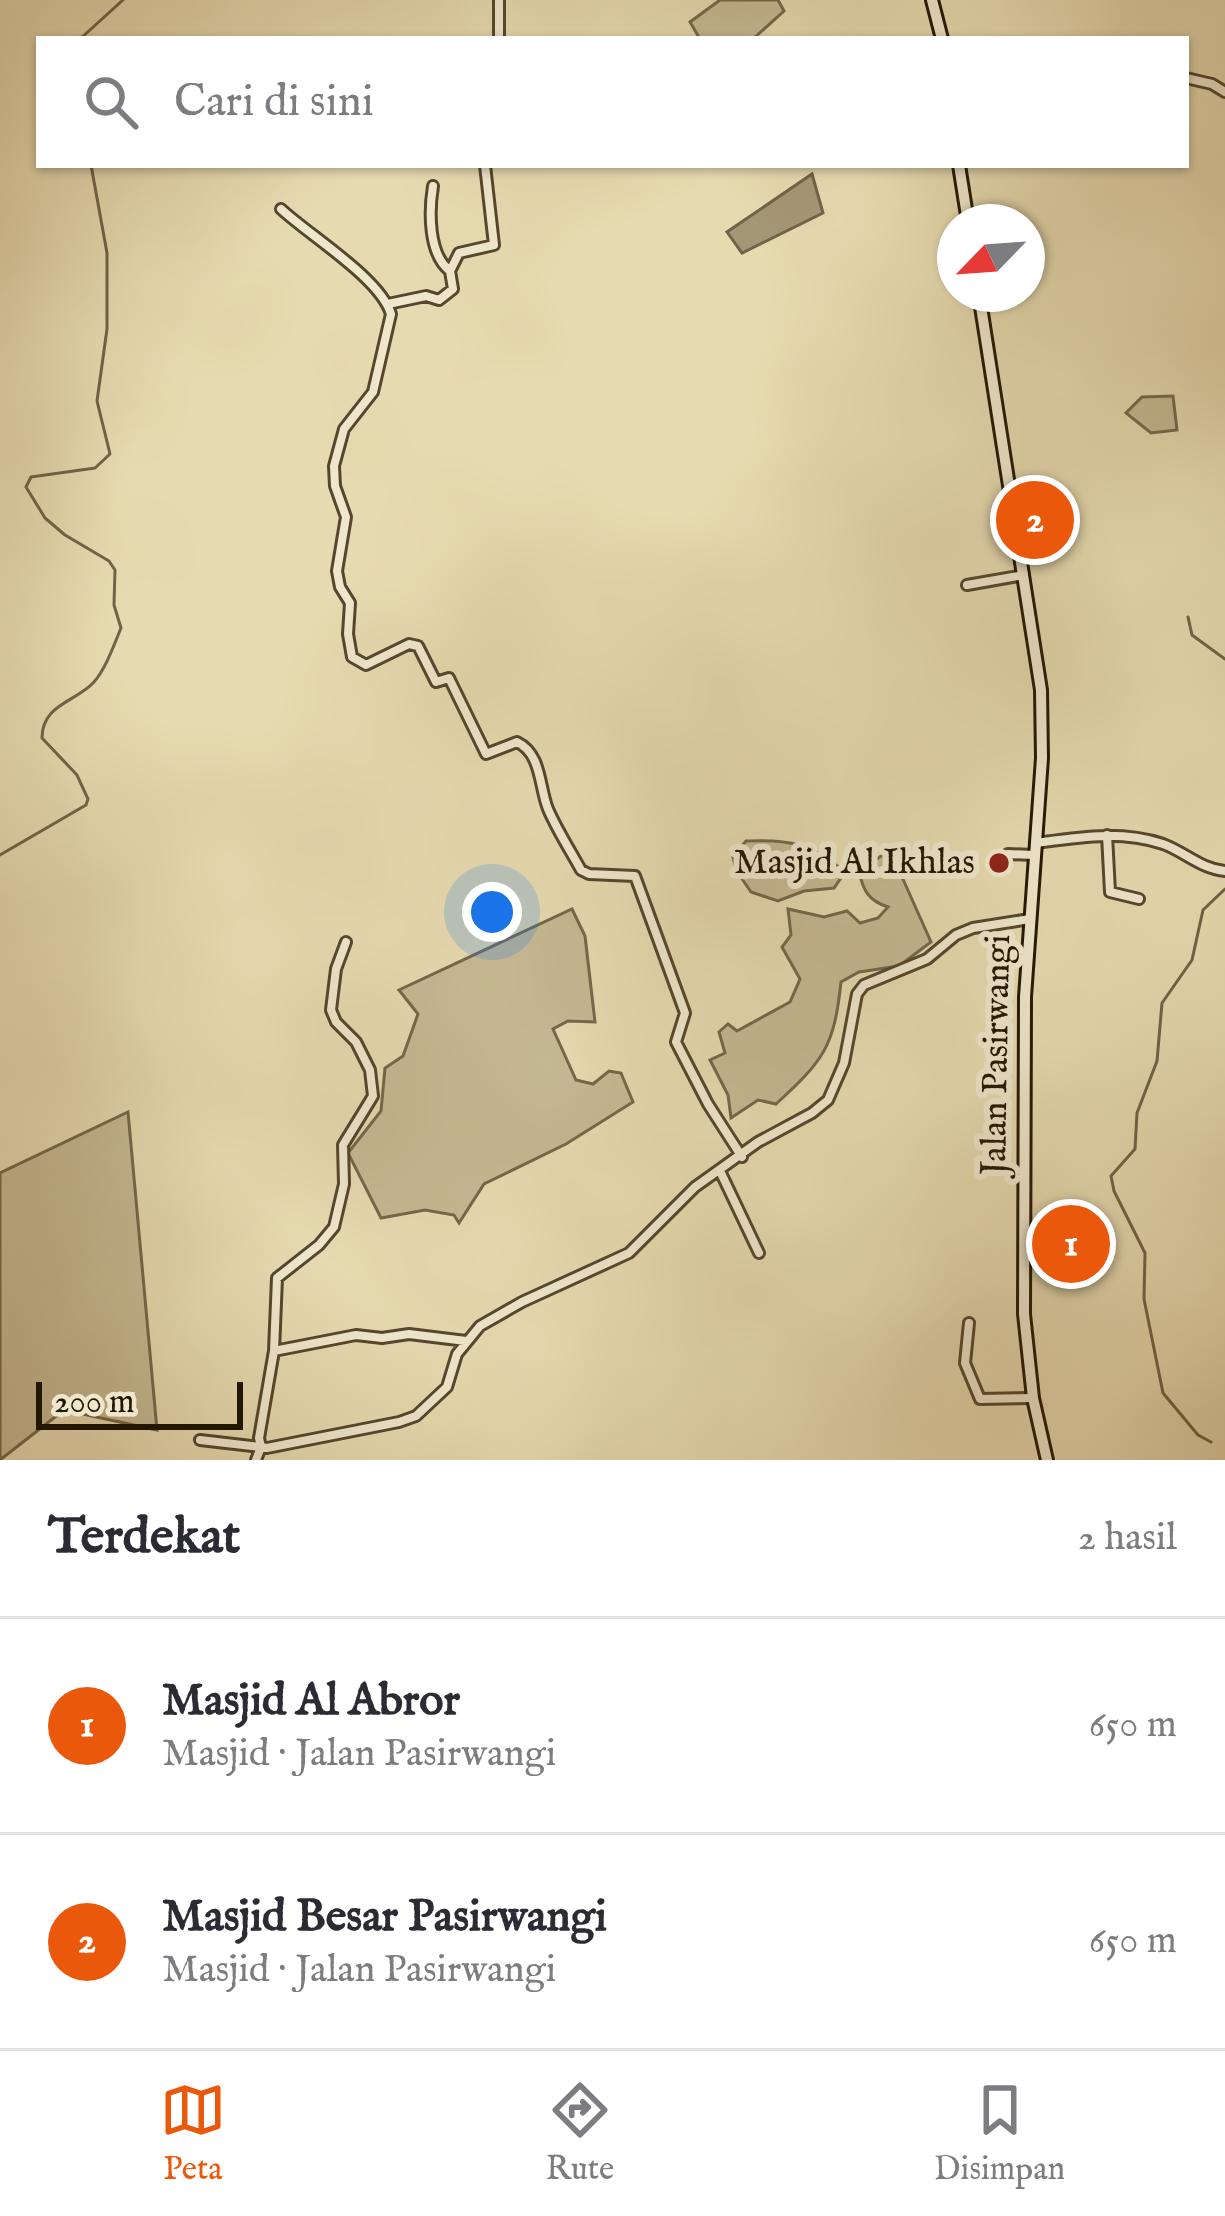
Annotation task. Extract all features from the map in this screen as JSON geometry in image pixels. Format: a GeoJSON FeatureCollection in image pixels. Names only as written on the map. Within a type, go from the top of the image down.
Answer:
{"type":"FeatureCollection","features":[{"type":"Feature","properties":{"kind":"street"},"geometry":{"type":"LineString","coordinates":[[499,0],[499,36]]}},
{"type":"Feature","properties":{"kind":"street"},"geometry":{"type":"LineString","coordinates":[[932,0],[941,36]]}},
{"type":"Feature","properties":{"kind":"street"},"geometry":{"type":"LineString","coordinates":[[1189,79],[1225,92]]}},
{"type":"Feature","properties":{"kind":"street"},"geometry":{"type":"LineString","coordinates":[[388,304],[426,296],[439,300],[453,289],[450,271],[459,253],[494,245],[485,168]]}},
{"type":"Feature","properties":{"kind":"street"},"geometry":{"type":"LineString","coordinates":[[959,168],[965,204]]}},
{"type":"Feature","properties":{"kind":"street"},"geometry":{"type":"LineString","coordinates":[[433,186],[433,236],[441,265],[450,271]]}},
{"type":"Feature","properties":{"kind":"street"},"geometry":{"type":"LineString","coordinates":[[281,208],[356,269],[388,304],[390,327],[373,392],[344,429],[334,466],[347,530],[338,572],[350,603],[352,657],[366,665],[409,644],[418,646],[436,682],[449,678],[486,754],[517,742],[530,752],[544,784],[545,803],[581,870],[635,876],[685,1013],[676,1042],[742,1157]]}},
{"type":"Feature","properties":{"kind":"street","name":"Jalan Pasirwangi"},"geometry":{"type":"LineString","coordinates":[[982,312],[1042,711],[1023,1152],[1024,1314],[1033,1398],[1047,1460]]}},
{"type":"Feature","properties":{"kind":"street"},"geometry":{"type":"LineString","coordinates":[[1018,538],[1056,530]]}},
{"type":"Feature","properties":{"kind":"street"},"geometry":{"type":"LineString","coordinates":[[967,585],[1024,575]]}},
{"type":"Feature","properties":{"kind":"street"},"geometry":{"type":"LineString","coordinates":[[1107,834],[1110,892],[1139,899]]}},
{"type":"Feature","properties":{"kind":"street"},"geometry":{"type":"LineString","coordinates":[[1008,854],[1107,834],[1165,845],[1199,864],[1225,871]]}},
{"type":"Feature","properties":{"kind":"street"},"geometry":{"type":"LineString","coordinates":[[200,1440],[276,1448],[410,1419],[447,1387],[457,1354],[480,1326],[629,1253],[671,1208],[758,1142],[828,1100],[836,1085],[857,994],[864,986],[927,958],[973,928],[1030,919]]}},
{"type":"Feature","properties":{"kind":"street"},"geometry":{"type":"LineString","coordinates":[[256,1460],[274,1351],[277,1278],[320,1245],[334,1227],[344,1184],[343,1145],[374,1096],[370,1070],[356,1042],[331,1010],[335,969],[346,942]]}},
{"type":"Feature","properties":{"kind":"street"},"geometry":{"type":"LineString","coordinates":[[720,1171],[759,1253]]}},
{"type":"Feature","properties":{"kind":"street"},"geometry":{"type":"LineString","coordinates":[[969,1323],[965,1363],[980,1399],[1033,1398]]}},
{"type":"Feature","properties":{"kind":"street"},"geometry":{"type":"LineString","coordinates":[[274,1351],[356,1335],[409,1334],[466,1341]]}},
{"type":"Feature","properties":{"kind":"street"},"geometry":{"type":"LineString","coordinates":[[276,1448],[278,1460]]}},
{"type":"Feature","properties":{"kind":"shaded area"},"geometry":{"type":"Polygon","coordinates":[[[720,0],[778,0],[784,11],[756,36],[698,36],[690,22],[720,0]]]}},
{"type":"Feature","properties":{"kind":"shaded area"},"geometry":{"type":"Polygon","coordinates":[[[812,174],[823,213],[742,253],[727,232],[812,174]]]}},
{"type":"Feature","properties":{"kind":"shaded area"},"geometry":{"type":"Polygon","coordinates":[[[1173,396],[1177,430],[1151,433],[1126,413],[1142,397],[1173,396]]]}},
{"type":"Feature","properties":{"kind":"shaded area"},"geometry":{"type":"Polygon","coordinates":[[[746,841],[799,845],[845,872],[834,888],[804,891],[778,901],[751,892],[736,870],[733,857],[746,841]]]}},
{"type":"Feature","properties":{"kind":"shaded area"},"geometry":{"type":"Polygon","coordinates":[[[890,850],[931,942],[899,966],[859,972],[841,982],[835,1022],[816,1063],[776,1104],[758,1100],[731,1118],[728,1095],[710,1060],[725,1053],[719,1032],[728,1024],[737,1031],[790,1002],[800,979],[782,947],[791,935],[788,909],[824,917],[847,911],[860,923],[878,918],[888,907],[868,894],[859,871],[890,850]]]}},
{"type":"Feature","properties":{"kind":"shaded area"},"geometry":{"type":"Polygon","coordinates":[[[572,909],[585,936],[595,1022],[568,1021],[553,1029],[576,1080],[593,1084],[609,1071],[621,1073],[633,1102],[566,1144],[484,1184],[459,1223],[454,1215],[425,1210],[381,1218],[348,1153],[381,1111],[385,1068],[403,1056],[418,1014],[399,990],[572,909]]]}},
{"type":"Feature","properties":{"kind":"shaded area"},"geometry":{"type":"Polygon","coordinates":[[[128,1112],[157,1430],[64,1410],[0,1460],[0,1173],[128,1112]]]}},
{"type":"Feature","properties":{"kind":"waterway"},"geometry":{"type":"LineString","coordinates":[[83,36],[123,0]]}},
{"type":"Feature","properties":{"kind":"waterway"},"geometry":{"type":"LineString","coordinates":[[0,855],[86,805],[88,799],[77,775],[42,738],[43,727],[54,711],[94,682],[121,628],[114,605],[115,570],[109,561],[45,518],[26,487],[31,477],[95,468],[110,454],[97,401],[107,329],[107,253],[92,168]]}},
{"type":"Feature","properties":{"kind":"waterway"},"geometry":{"type":"LineString","coordinates":[[1188,617],[1192,635],[1225,659]]}},
{"type":"Feature","properties":{"kind":"waterway"},"geometry":{"type":"LineString","coordinates":[[1211,1442],[1198,1435],[1163,1393],[1144,1299],[1145,1253],[1111,1176],[1135,1149],[1137,1113],[1157,1061],[1162,1003],[1192,960],[1203,910],[1225,889]]}},
{"type":"Feature","properties":{"kind":"place","name":"Masjid Besar Pasirwangi"},"geometry":{"type":"Point","coordinates":[1035,520]}},
{"type":"Feature","properties":{"kind":"place","name":"Masjid Al Ikhlas"},"geometry":{"type":"Point","coordinates":[999,863]}},
{"type":"Feature","properties":{"kind":"place","name":"Masjid Al Abror"},"geometry":{"type":"Point","coordinates":[1071,1244]}}]}
